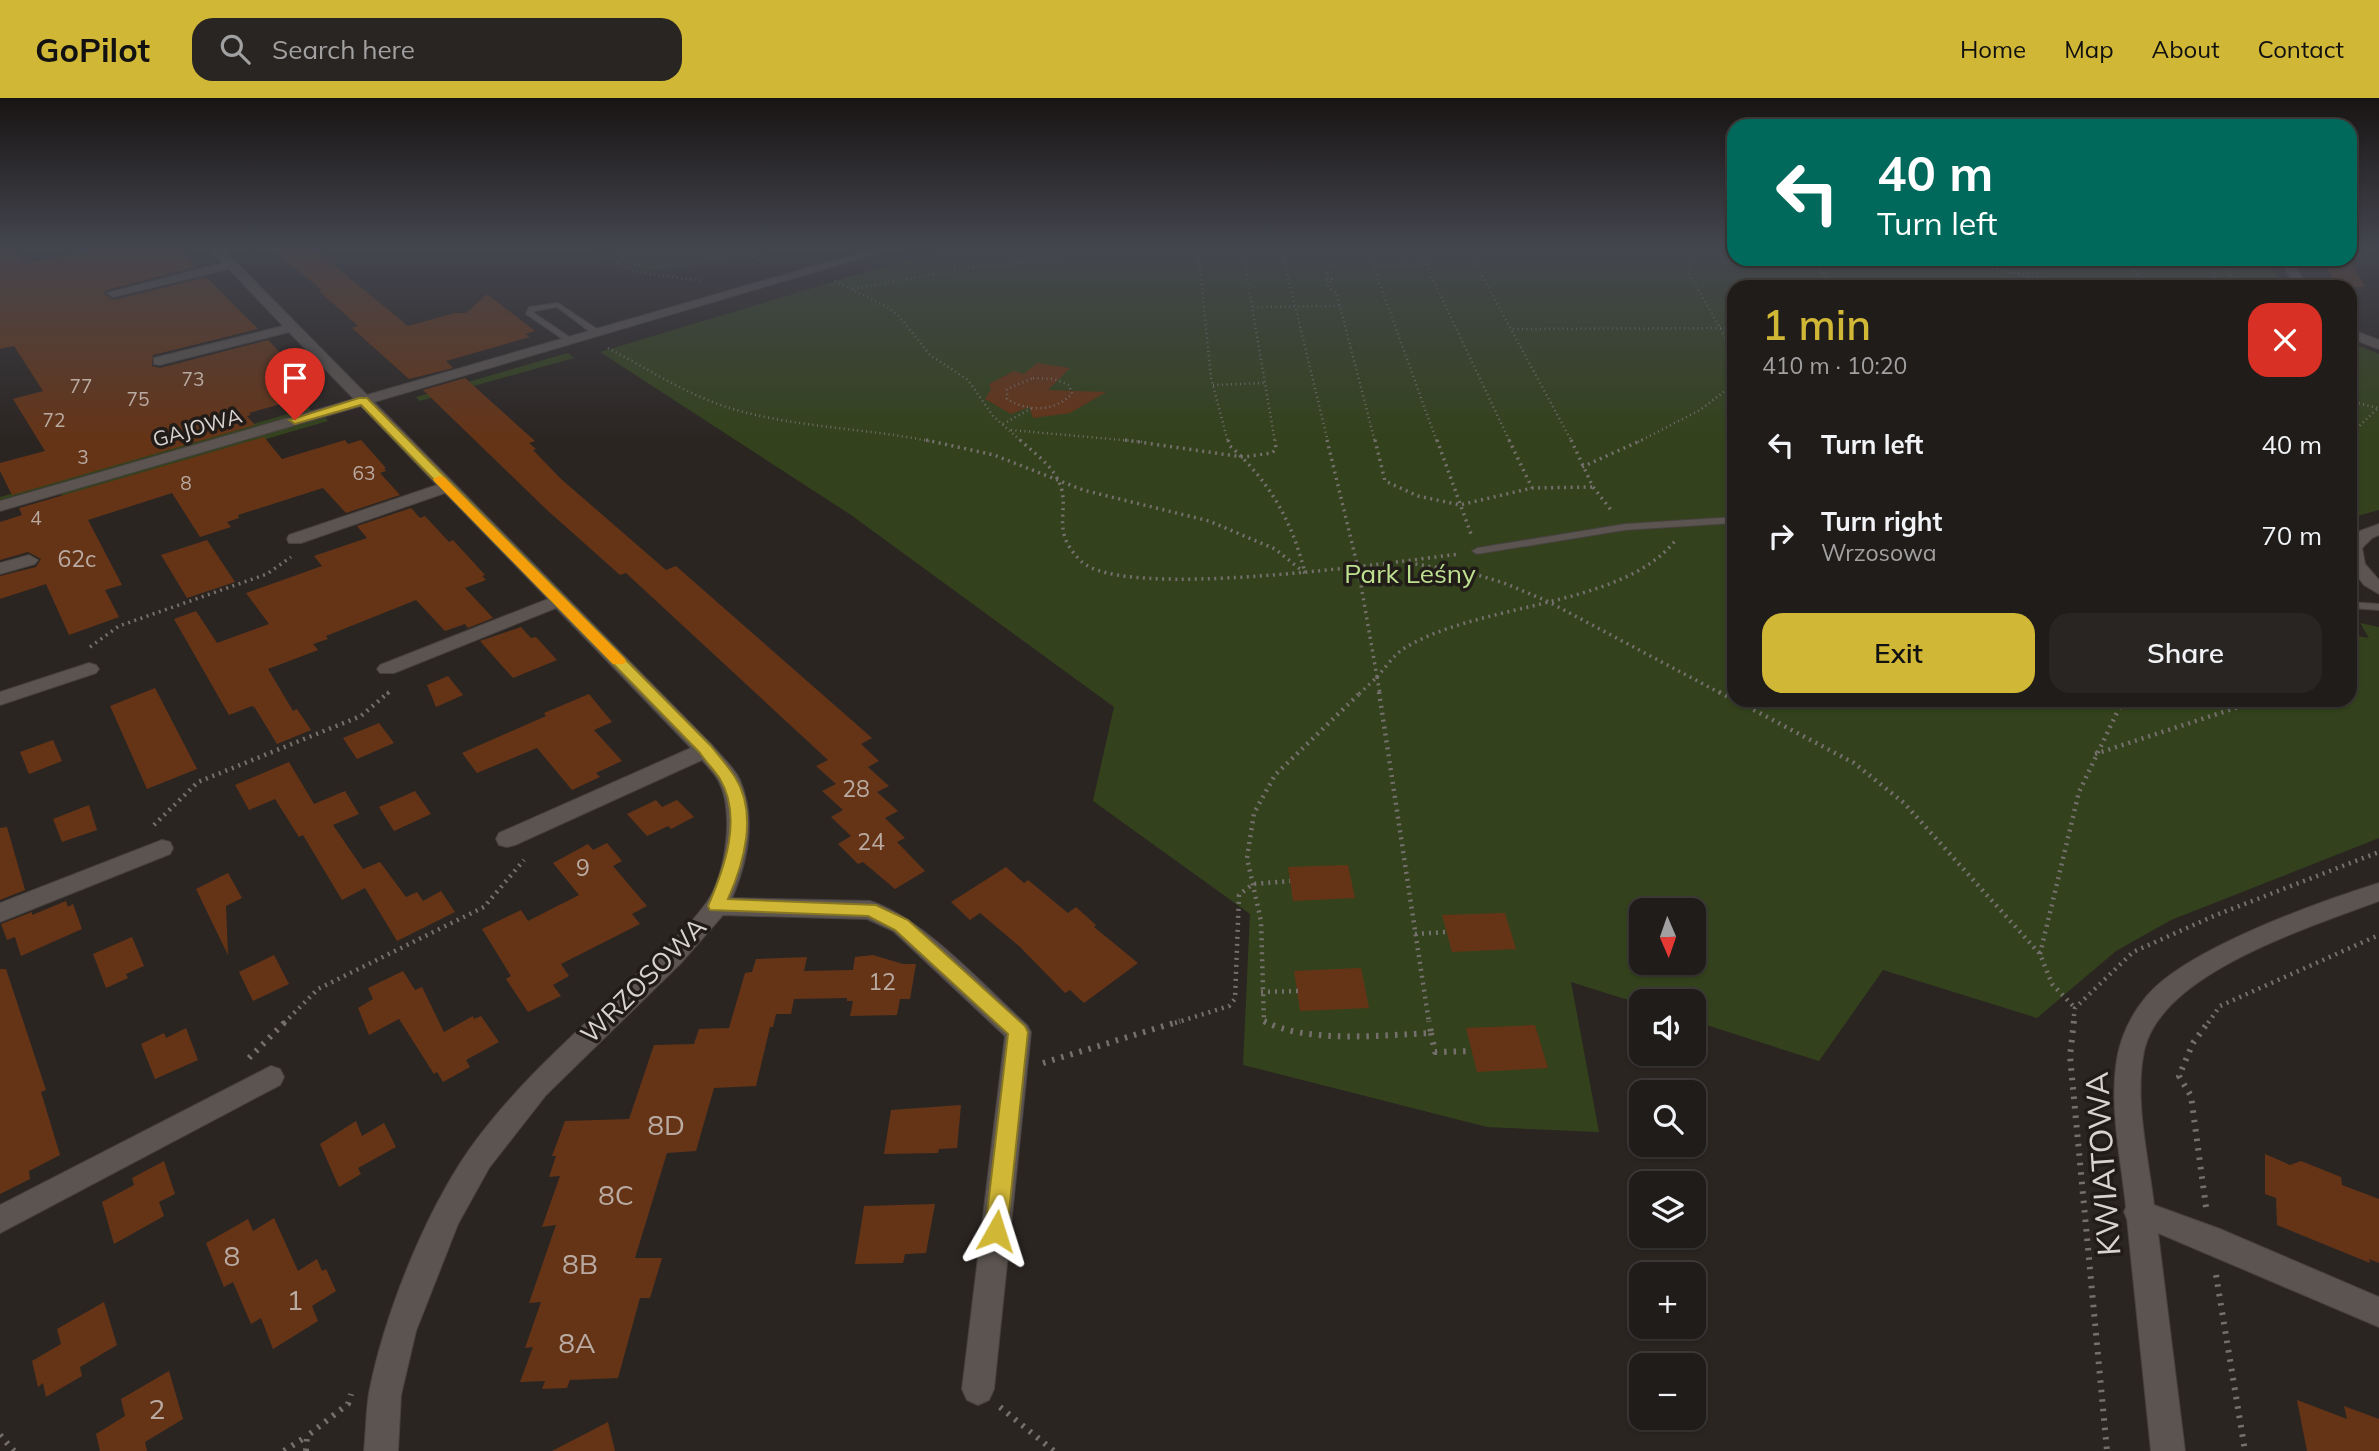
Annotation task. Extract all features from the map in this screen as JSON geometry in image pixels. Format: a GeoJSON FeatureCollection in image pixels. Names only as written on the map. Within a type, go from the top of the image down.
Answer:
{"type":"FeatureCollection","features":[{"type":"Feature","properties":{"kind":"street","name":"WRZOSOWA"},"geometry":{"type":"LineString","coordinates":[[277,311],[705,750],[729,779],[737,807],[737,844],[732,871],[717,906],[672,956],[537,1087],[479,1159],[447,1216],[400,1331],[385,1395],[381,1451]]}},
{"type":"Feature","properties":{"kind":"street","name":"GAJOWA"},"geometry":{"type":"LineString","coordinates":[[0,506],[672,311]]}},
{"type":"Feature","properties":{"kind":"street"},"geometry":{"type":"LineString","coordinates":[[159,361],[293,327]]}},
{"type":"Feature","properties":{"kind":"street"},"geometry":{"type":"LineString","coordinates":[[2357,336],[2379,345]]}},
{"type":"Feature","properties":{"kind":"street"},"geometry":{"type":"LineString","coordinates":[[295,539],[447,487]]}},
{"type":"Feature","properties":{"kind":"street"},"geometry":{"type":"LineString","coordinates":[[2357,540],[2379,529]]}},
{"type":"Feature","properties":{"kind":"street"},"geometry":{"type":"LineString","coordinates":[[0,569],[29,560]]}},
{"type":"Feature","properties":{"kind":"street"},"geometry":{"type":"LineString","coordinates":[[2357,564],[2379,589]]}},
{"type":"Feature","properties":{"kind":"street"},"geometry":{"type":"LineString","coordinates":[[387,669],[559,601]]}},
{"type":"Feature","properties":{"kind":"street"},"geometry":{"type":"LineString","coordinates":[[0,699],[89,659]]}},
{"type":"Feature","properties":{"kind":"street"},"geometry":{"type":"LineString","coordinates":[[507,839],[705,750]]}},
{"type":"Feature","properties":{"kind":"street"},"geometry":{"type":"LineString","coordinates":[[0,913],[163,848]]}},
{"type":"Feature","properties":{"kind":"street","name":"KWIATOWA"},"geometry":{"type":"LineString","coordinates":[[2168,1451],[2138,1212],[2127,1094],[2129,1055],[2141,1023],[2166,991],[2202,965],[2379,892]]}},
{"type":"Feature","properties":{"kind":"street"},"geometry":{"type":"LineString","coordinates":[[717,906],[870,910],[901,925],[1018,1032],[978,1389]]}},
{"type":"Feature","properties":{"kind":"street"},"geometry":{"type":"LineString","coordinates":[[0,1220],[271,1077]]}},
{"type":"Feature","properties":{"kind":"street"},"geometry":{"type":"LineString","coordinates":[[2138,1212],[2210,1239],[2379,1312]]}},
{"type":"Feature","properties":{"kind":"lane"},"geometry":{"type":"LineString","coordinates":[[531,311],[530,314],[570,340]]}},
{"type":"Feature","properties":{"kind":"lane"},"geometry":{"type":"LineString","coordinates":[[567,311],[597,333]]}},
{"type":"Feature","properties":{"kind":"lane"},"geometry":{"type":"LineString","coordinates":[[1477,551],[1625,527],[1727,520]]}},
{"type":"Feature","properties":{"kind":"lane"},"geometry":{"type":"LineString","coordinates":[[2357,605],[2379,607]]}},
{"type":"Feature","properties":{"kind":"path"},"geometry":{"type":"LineString","coordinates":[[893,311],[930,355],[968,380],[979,398],[1003,424],[1051,468],[1059,480],[1063,500],[1061,528],[1068,547],[1084,564],[1128,578],[1158,580],[1305,573],[1477,551],[1390,311]]}},
{"type":"Feature","properties":{"kind":"path"},"geometry":{"type":"LineString","coordinates":[[1205,311],[1213,384],[1225,436],[1230,446],[1277,495],[1297,540],[1305,573]]}},
{"type":"Feature","properties":{"kind":"path"},"geometry":{"type":"LineString","coordinates":[[1010,430],[1154,443],[1243,457],[1265,455],[1276,449],[1254,311]]}},
{"type":"Feature","properties":{"kind":"path"},"geometry":{"type":"LineString","coordinates":[[1296,311],[1358,568],[1435,1052],[1472,1051]]}},
{"type":"Feature","properties":{"kind":"path"},"geometry":{"type":"LineString","coordinates":[[1341,311],[1385,481],[1418,496],[1460,505],[1532,488],[1593,487]]}},
{"type":"Feature","properties":{"kind":"path"},"geometry":{"type":"LineString","coordinates":[[1448,311],[1532,488]]}},
{"type":"Feature","properties":{"kind":"path"},"geometry":{"type":"LineString","coordinates":[[1503,311],[1563,423],[1593,487],[1625,527]]}},
{"type":"Feature","properties":{"kind":"path"},"geometry":{"type":"LineString","coordinates":[[1712,311],[1727,338]]}},
{"type":"Feature","properties":{"kind":"path"},"geometry":{"type":"LineString","coordinates":[[1513,328],[1727,328]]}},
{"type":"Feature","properties":{"kind":"path"},"geometry":{"type":"LineString","coordinates":[[609,349],[671,382],[730,408],[774,419],[928,441],[993,455],[1083,490],[1209,521],[1250,536],[1275,549],[1305,573]]}},
{"type":"Feature","properties":{"kind":"path"},"geometry":{"type":"LineString","coordinates":[[1003,424],[1032,408],[1062,403],[1072,394],[1072,389],[1062,382],[1044,378],[1022,381],[1007,389],[1005,394],[1012,404],[1032,408]]}},
{"type":"Feature","properties":{"kind":"path"},"geometry":{"type":"LineString","coordinates":[[1213,384],[1264,383]]}},
{"type":"Feature","properties":{"kind":"path"},"geometry":{"type":"LineString","coordinates":[[1582,467],[1669,427],[1716,401],[1727,391]]}},
{"type":"Feature","properties":{"kind":"path"},"geometry":{"type":"LineString","coordinates":[[2357,402],[2379,407],[2357,429]]}},
{"type":"Feature","properties":{"kind":"path"},"geometry":{"type":"LineString","coordinates":[[1431,1033],[1337,1036],[1291,1031],[1264,1022],[1261,992],[1261,921],[1247,858],[1254,813],[1275,775],[1377,677],[1400,651],[1435,632],[1639,572],[1662,557],[1675,541],[1677,523]]}},
{"type":"Feature","properties":{"kind":"path"},"geometry":{"type":"LineString","coordinates":[[89,659],[119,626],[267,574],[333,527]]}},
{"type":"Feature","properties":{"kind":"path"},"geometry":{"type":"LineString","coordinates":[[1404,562],[1471,573],[1504,583],[1546,601],[1727,696]]}},
{"type":"Feature","properties":{"kind":"path"},"geometry":{"type":"LineString","coordinates":[[152,827],[198,782],[360,716],[402,681]]}},
{"type":"Feature","properties":{"kind":"path"},"geometry":{"type":"LineString","coordinates":[[1748,707],[1854,763],[1904,803],[2040,954]]}},
{"type":"Feature","properties":{"kind":"path"},"geometry":{"type":"LineString","coordinates":[[2075,1007],[2052,985],[2043,970],[2040,954],[2079,792],[2095,754],[2121,707]]}},
{"type":"Feature","properties":{"kind":"path"},"geometry":{"type":"LineString","coordinates":[[2095,754],[2239,707]]}},
{"type":"Feature","properties":{"kind":"path"},"geometry":{"type":"LineString","coordinates":[[241,1065],[318,989],[484,907],[527,856]]}},
{"type":"Feature","properties":{"kind":"path"},"geometry":{"type":"LineString","coordinates":[[1014,1072],[1229,1006],[1236,999],[1239,895],[1253,884],[1290,881]]}},
{"type":"Feature","properties":{"kind":"path"},"geometry":{"type":"LineString","coordinates":[[1415,934],[1446,932]]}},
{"type":"Feature","properties":{"kind":"path"},"geometry":{"type":"LineString","coordinates":[[2245,1451],[2210,1239],[2191,1096],[2179,1076],[2193,1042],[2220,1006],[2379,935]]}},
{"type":"Feature","properties":{"kind":"path"},"geometry":{"type":"LineString","coordinates":[[1261,992],[1298,991]]}},
{"type":"Feature","properties":{"kind":"path"},"geometry":{"type":"LineString","coordinates":[[978,1389],[1054,1451]]}},
{"type":"Feature","properties":{"kind":"path"},"geometry":{"type":"LineString","coordinates":[[284,1451],[348,1404],[351,1392]]}},
{"type":"Feature","properties":{"kind":"path"},"geometry":{"type":"LineString","coordinates":[[0,1435],[13,1451]]}},
{"type":"Feature","properties":{"kind":"path"},"geometry":{"type":"LineString","coordinates":[[306,1451],[307,1436]]}},
{"type":"Feature","properties":{"kind":"green space","name":"Park Leśny"},"geometry":{"type":"Polygon","coordinates":[[[736,311],[1727,311],[1727,707],[2357,707],[2357,636],[2369,638],[2360,623],[2379,627],[2379,838],[2171,920],[2116,951],[2037,1018],[1883,970],[1819,1061],[1706,1025],[1706,989],[1629,989],[1629,1000],[1571,982],[1599,1132],[1487,1127],[1243,1065],[1250,914],[1093,801],[1114,707],[851,515],[600,352],[736,311]]]}},
{"type":"Feature","properties":{"kind":"green space"},"geometry":{"type":"Polygon","coordinates":[[[2357,345],[2379,354],[2379,510],[2357,516],[2357,345]]]}},
{"type":"Feature","properties":{"kind":"green space"},"geometry":{"type":"Polygon","coordinates":[[[568,353],[574,358],[420,401],[416,397],[568,353]]]}},
{"type":"Feature","properties":{"kind":"green space"},"geometry":{"type":"Polygon","coordinates":[[[309,408],[311,411],[0,500],[0,497],[309,408]]]}},
{"type":"Feature","properties":{"kind":"green space"},"geometry":{"type":"Polygon","coordinates":[[[325,417],[328,421],[63,498],[60,493],[325,417]]]}},
{"type":"Feature","properties":{"kind":"building"},"geometry":{"type":"Polygon","coordinates":[[[0,311],[240,311],[258,329],[153,355],[152,366],[160,368],[268,340],[295,368],[291,370],[317,394],[249,413],[251,415],[247,416],[255,425],[12,495],[0,471],[0,463],[45,451],[13,399],[43,391],[14,346],[0,349],[0,311]]]}},
{"type":"Feature","properties":{"kind":"building"},"geometry":{"type":"Polygon","coordinates":[[[341,311],[390,311],[408,326],[455,313],[509,311],[535,331],[525,334],[530,337],[446,361],[453,368],[409,379],[352,328],[358,326],[341,311]]]}},
{"type":"Feature","properties":{"kind":"building"},"geometry":{"type":"Polygon","coordinates":[[[1037,363],[1070,368],[1048,390],[1106,392],[1070,413],[1033,418],[1029,407],[1011,414],[985,399],[991,390],[989,384],[1014,371],[1024,374],[1037,363]]]}},
{"type":"Feature","properties":{"kind":"building"},"geometry":{"type":"Polygon","coordinates":[[[465,378],[535,441],[529,443],[536,449],[533,450],[561,479],[666,570],[676,566],[872,738],[861,744],[879,761],[868,767],[889,786],[877,792],[898,811],[885,818],[905,838],[897,842],[925,871],[895,889],[863,862],[858,864],[838,844],[851,836],[831,817],[843,810],[822,791],[836,784],[816,766],[828,760],[626,573],[620,575],[547,510],[423,390],[465,378]]]}},
{"type":"Feature","properties":{"kind":"building"},"geometry":{"type":"Polygon","coordinates":[[[264,437],[282,459],[345,440],[348,444],[361,440],[386,468],[386,471],[380,473],[400,495],[346,513],[323,488],[238,515],[239,518],[227,522],[231,527],[200,537],[172,493],[88,520],[122,585],[105,590],[119,617],[69,635],[46,584],[0,599],[0,576],[36,567],[41,559],[28,552],[0,560],[0,522],[22,515],[19,508],[264,437]]]}},
{"type":"Feature","properties":{"kind":"building"},"geometry":{"type":"Polygon","coordinates":[[[411,508],[420,518],[425,516],[449,542],[453,540],[485,575],[482,576],[486,580],[465,588],[493,618],[468,628],[465,624],[445,631],[416,600],[326,636],[328,639],[313,644],[318,650],[268,669],[293,711],[297,709],[311,730],[277,744],[252,706],[229,715],[174,619],[196,611],[217,643],[269,624],[246,593],[322,566],[314,556],[367,538],[357,526],[411,508]]]}},
{"type":"Feature","properties":{"kind":"building"},"geometry":{"type":"Polygon","coordinates":[[[207,540],[235,582],[187,598],[161,555],[207,540]]]}},
{"type":"Feature","properties":{"kind":"building"},"geometry":{"type":"Polygon","coordinates":[[[521,627],[531,638],[536,637],[557,660],[513,678],[480,641],[521,627]]]}},
{"type":"Feature","properties":{"kind":"building"},"geometry":{"type":"Polygon","coordinates":[[[448,676],[463,695],[436,707],[427,685],[448,676]]]}},
{"type":"Feature","properties":{"kind":"building"},"geometry":{"type":"Polygon","coordinates":[[[155,688],[197,769],[147,789],[110,706],[155,688]]]}},
{"type":"Feature","properties":{"kind":"building"},"geometry":{"type":"Polygon","coordinates":[[[589,694],[612,722],[594,730],[622,761],[596,773],[600,777],[572,790],[537,748],[477,773],[462,753],[546,716],[544,713],[589,694]]]}},
{"type":"Feature","properties":{"kind":"building"},"geometry":{"type":"Polygon","coordinates":[[[379,723],[394,743],[357,759],[343,738],[379,723]]]}},
{"type":"Feature","properties":{"kind":"building"},"geometry":{"type":"Polygon","coordinates":[[[53,740],[62,761],[29,774],[20,752],[53,740]]]}},
{"type":"Feature","properties":{"kind":"building"},"geometry":{"type":"Polygon","coordinates":[[[289,762],[314,804],[345,791],[359,814],[333,825],[363,869],[380,862],[406,897],[417,892],[423,901],[441,891],[455,912],[397,941],[365,888],[342,900],[303,835],[299,837],[275,799],[249,810],[235,785],[289,762]]]}},
{"type":"Feature","properties":{"kind":"building"},"geometry":{"type":"Polygon","coordinates":[[[415,791],[431,814],[394,831],[379,807],[415,791]]]}},
{"type":"Feature","properties":{"kind":"building"},"geometry":{"type":"Polygon","coordinates":[[[656,800],[662,807],[677,800],[694,817],[671,829],[668,826],[647,836],[627,814],[656,800]]]}},
{"type":"Feature","properties":{"kind":"building"},"geometry":{"type":"Polygon","coordinates":[[[89,805],[97,830],[62,842],[53,819],[89,805]]]}},
{"type":"Feature","properties":{"kind":"building"},"geometry":{"type":"Polygon","coordinates":[[[7,827],[25,890],[0,900],[0,828],[7,827]]]}},
{"type":"Feature","properties":{"kind":"building"},"geometry":{"type":"Polygon","coordinates":[[[607,843],[622,861],[613,866],[647,906],[632,914],[640,924],[561,964],[569,976],[553,985],[561,996],[528,1012],[506,979],[511,976],[482,929],[521,910],[528,921],[579,895],[553,863],[588,844],[593,850],[607,843]]]}},
{"type":"Feature","properties":{"kind":"building"},"geometry":{"type":"Polygon","coordinates":[[[1348,865],[1355,898],[1293,901],[1288,867],[1348,865]]]}},
{"type":"Feature","properties":{"kind":"building"},"geometry":{"type":"Polygon","coordinates":[[[1006,867],[1024,883],[1028,880],[1068,913],[1076,907],[1096,925],[1094,927],[1138,963],[1084,1003],[1070,990],[1065,993],[1020,947],[980,913],[970,920],[951,902],[1006,867]]]}},
{"type":"Feature","properties":{"kind":"building"},"geometry":{"type":"Polygon","coordinates":[[[228,873],[242,898],[226,906],[228,955],[196,889],[228,873]]]}},
{"type":"Feature","properties":{"kind":"building"},"geometry":{"type":"Polygon","coordinates":[[[66,901],[68,907],[73,904],[82,929],[21,956],[15,937],[7,940],[1,924],[66,901]]]}},
{"type":"Feature","properties":{"kind":"building"},"geometry":{"type":"Polygon","coordinates":[[[1505,913],[1516,949],[1452,952],[1442,915],[1505,913]]]}},
{"type":"Feature","properties":{"kind":"building"},"geometry":{"type":"Polygon","coordinates":[[[132,937],[144,966],[126,974],[128,978],[106,988],[93,954],[132,937]]]}},
{"type":"Feature","properties":{"kind":"building"},"geometry":{"type":"Polygon","coordinates":[[[274,955],[289,984],[253,1001],[239,972],[274,955]]]}},
{"type":"Feature","properties":{"kind":"building"},"geometry":{"type":"Polygon","coordinates":[[[873,955],[903,964],[916,964],[910,999],[900,999],[897,1015],[850,1016],[853,1001],[847,1001],[847,998],[794,999],[791,1014],[776,1014],[773,1027],[770,1027],[756,1086],[714,1088],[696,1151],[667,1153],[635,1258],[662,1258],[650,1298],[640,1298],[618,1378],[570,1380],[567,1388],[542,1389],[545,1381],[520,1382],[533,1347],[525,1348],[541,1302],[529,1303],[556,1225],[542,1227],[560,1176],[549,1177],[556,1156],[552,1156],[565,1121],[629,1119],[654,1045],[694,1044],[699,1029],[729,1028],[745,973],[752,972],[756,959],[807,957],[804,971],[853,970],[855,957],[873,955]]]}},
{"type":"Feature","properties":{"kind":"building"},"geometry":{"type":"Polygon","coordinates":[[[1361,968],[1369,1008],[1300,1011],[1294,971],[1361,968]]]}},
{"type":"Feature","properties":{"kind":"building"},"geometry":{"type":"Polygon","coordinates":[[[0,969],[6,969],[46,1090],[41,1092],[60,1155],[29,1171],[30,1179],[0,1194],[0,969]]]}},
{"type":"Feature","properties":{"kind":"building"},"geometry":{"type":"Polygon","coordinates":[[[403,971],[415,990],[422,987],[444,1032],[473,1016],[474,1019],[481,1016],[499,1042],[466,1060],[470,1067],[443,1082],[437,1072],[434,1074],[399,1019],[369,1035],[358,1008],[373,999],[368,988],[403,971]]]}},
{"type":"Feature","properties":{"kind":"building"},"geometry":{"type":"Polygon","coordinates":[[[1535,1025],[1548,1068],[1477,1072],[1466,1028],[1535,1025]]]}},
{"type":"Feature","properties":{"kind":"building"},"geometry":{"type":"Polygon","coordinates":[[[186,1028],[198,1060],[155,1079],[141,1044],[164,1033],[166,1038],[186,1028]]]}},
{"type":"Feature","properties":{"kind":"building"},"geometry":{"type":"Polygon","coordinates":[[[961,1105],[957,1148],[939,1149],[938,1153],[884,1154],[891,1110],[961,1105]]]}},
{"type":"Feature","properties":{"kind":"building"},"geometry":{"type":"Polygon","coordinates":[[[356,1121],[362,1136],[384,1123],[396,1147],[358,1168],[361,1174],[339,1187],[320,1144],[356,1121]]]}},
{"type":"Feature","properties":{"kind":"building"},"geometry":{"type":"Polygon","coordinates":[[[2265,1154],[2290,1165],[2301,1161],[2341,1177],[2342,1185],[2379,1199],[2379,1263],[2369,1259],[2370,1263],[2277,1225],[2276,1198],[2265,1194],[2265,1154]]]}},
{"type":"Feature","properties":{"kind":"building"},"geometry":{"type":"Polygon","coordinates":[[[164,1161],[175,1194],[159,1202],[164,1216],[114,1244],[102,1202],[134,1185],[132,1178],[164,1161]]]}},
{"type":"Feature","properties":{"kind":"building"},"geometry":{"type":"Polygon","coordinates":[[[935,1204],[926,1253],[905,1254],[903,1263],[855,1264],[864,1206],[935,1204]]]}},
{"type":"Feature","properties":{"kind":"building"},"geometry":{"type":"Polygon","coordinates":[[[274,1218],[298,1271],[317,1259],[322,1271],[326,1269],[336,1291],[312,1306],[318,1321],[273,1349],[261,1318],[251,1324],[233,1282],[224,1287],[206,1243],[248,1219],[253,1231],[274,1218]]]}},
{"type":"Feature","properties":{"kind":"building"},"geometry":{"type":"Polygon","coordinates":[[[104,1302],[117,1345],[80,1367],[82,1376],[46,1397],[43,1383],[38,1387],[32,1361],[61,1344],[57,1329],[104,1302]]]}},
{"type":"Feature","properties":{"kind":"building"},"geometry":{"type":"Polygon","coordinates":[[[169,1371],[183,1419],[145,1442],[147,1451],[100,1451],[96,1434],[125,1416],[121,1399],[169,1371]]]}},
{"type":"Feature","properties":{"kind":"building"},"geometry":{"type":"Polygon","coordinates":[[[2297,1400],[2347,1419],[2344,1406],[2379,1419],[2379,1451],[2307,1451],[2297,1400]]]}},
{"type":"Feature","properties":{"kind":"building"},"geometry":{"type":"Polygon","coordinates":[[[608,1422],[615,1451],[552,1451],[608,1422]]]}},
{"type":"Feature","properties":{"kind":"slow traffic"},"geometry":{"type":"LineString","coordinates":[[439,479],[619,661]]}},
{"type":"Feature","properties":{"kind":"route"},"geometry":{"type":"LineString","coordinates":[[295,420],[363,401],[705,750],[729,779],[737,807],[737,844],[732,871],[717,906],[870,910],[901,925],[1018,1032],[996,1231]]}}]}
